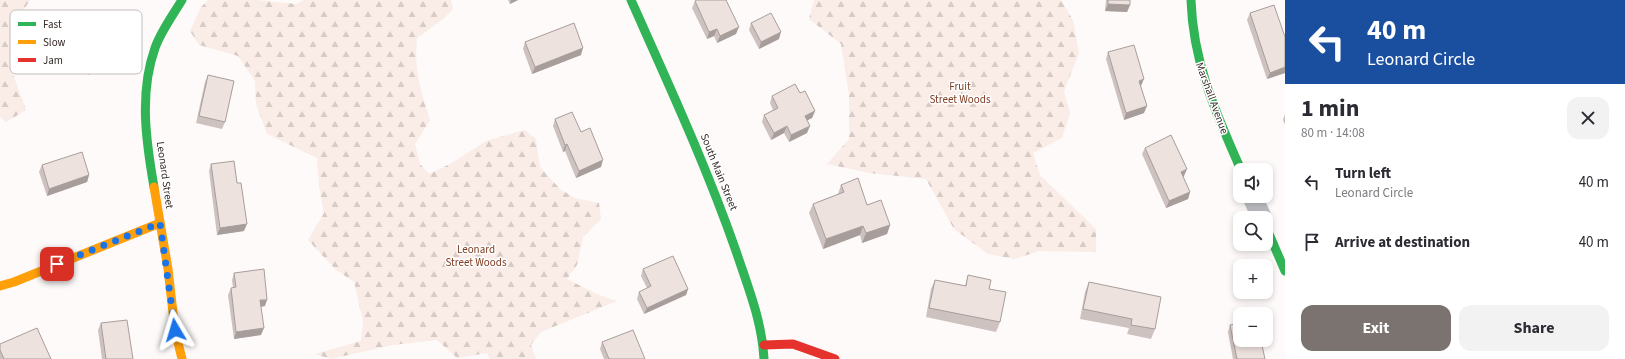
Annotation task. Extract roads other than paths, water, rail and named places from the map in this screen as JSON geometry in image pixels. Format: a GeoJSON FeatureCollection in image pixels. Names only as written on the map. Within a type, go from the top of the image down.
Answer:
{"type":"FeatureCollection","features":[{"type":"Feature","properties":{"kind":"street","name":"Leonard Street"},"geometry":{"type":"LineString","coordinates":[[182,0],[155,47],[146,82],[145,116],[150,162],[175,330],[182,359]]}},
{"type":"Feature","properties":{"kind":"street","name":"South Main Street"},"geometry":{"type":"LineString","coordinates":[[631,0],[725,216],[756,310],[764,345],[760,357]]}},
{"type":"Feature","properties":{"kind":"street","name":"Marshall Avenue"},"geometry":{"type":"LineString","coordinates":[[1191,0],[1196,54],[1210,99],[1238,163]]}},
{"type":"Feature","properties":{"kind":"street"},"geometry":{"type":"LineString","coordinates":[[0,286],[14,282],[160,223]]}},
{"type":"Feature","properties":{"kind":"street"},"geometry":{"type":"LineString","coordinates":[[1273,243],[1285,270]]}},
{"type":"Feature","properties":{"kind":"street"},"geometry":{"type":"LineString","coordinates":[[764,345],[793,344],[835,359]]}},
{"type":"Feature","properties":{"kind":"park label","name":"Fruit Street Woods"},"geometry":{"type":"Point","coordinates":[960,92]}},
{"type":"Feature","properties":{"kind":"park label","name":"Leonard Street Woods"},"geometry":{"type":"Point","coordinates":[476,255]}}]}
